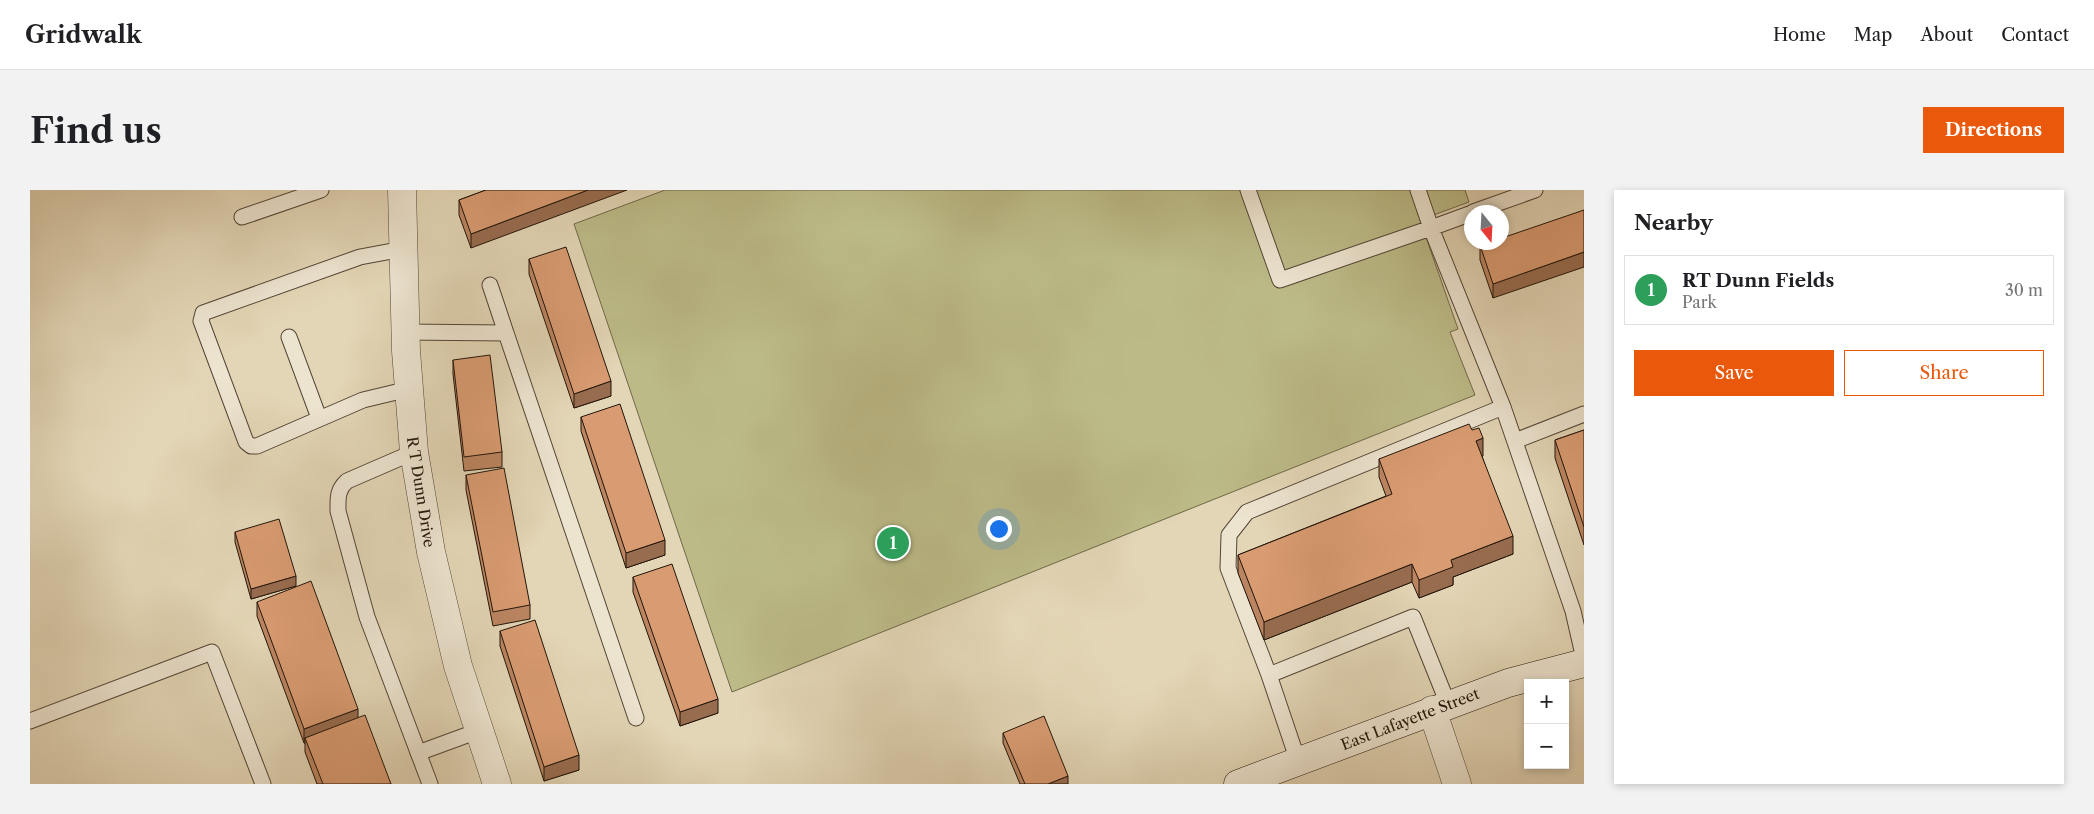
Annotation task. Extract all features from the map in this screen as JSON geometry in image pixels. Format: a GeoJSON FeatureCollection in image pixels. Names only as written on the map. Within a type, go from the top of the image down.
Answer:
{"type":"FeatureCollection","features":[{"type":"Feature","properties":{"kind":"street","name":"R T Dunn Drive"},"geometry":{"type":"LineString","coordinates":[[402,190],[405,332],[414,452],[430,552],[458,666],[496,784]]}},
{"type":"Feature","properties":{"kind":"street","name":"East Lafayette Street"},"geometry":{"type":"LineString","coordinates":[[1238,784],[1440,707],[1516,680],[1584,661]]}},
{"type":"Feature","properties":{"kind":"street"},"geometry":{"type":"LineString","coordinates":[[1440,707],[1457,784]]}},
{"type":"Feature","properties":{"kind":"lane"},"geometry":{"type":"LineString","coordinates":[[242,217],[321,190]]}},
{"type":"Feature","properties":{"kind":"lane"},"geometry":{"type":"LineString","coordinates":[[1248,190],[1280,280],[1464,216]]}},
{"type":"Feature","properties":{"kind":"lane"},"geometry":{"type":"LineString","coordinates":[[1418,190],[1431,228],[1503,407],[1573,610],[1584,661]]}},
{"type":"Feature","properties":{"kind":"lane"},"geometry":{"type":"LineString","coordinates":[[1486,205],[1501,196],[1535,190]]}},
{"type":"Feature","properties":{"kind":"lane"},"geometry":{"type":"LineString","coordinates":[[403,249],[360,257],[203,313],[201,316],[246,442],[251,446],[257,446],[363,400],[409,389]]}},
{"type":"Feature","properties":{"kind":"lane"},"geometry":{"type":"LineString","coordinates":[[490,285],[636,718]]}},
{"type":"Feature","properties":{"kind":"lane"},"geometry":{"type":"LineString","coordinates":[[405,332],[506,333]]}},
{"type":"Feature","properties":{"kind":"lane"},"geometry":{"type":"LineString","coordinates":[[289,338],[318,418]]}},
{"type":"Feature","properties":{"kind":"lane"},"geometry":{"type":"LineString","coordinates":[[1298,761],[1269,675],[1228,568],[1229,535],[1247,512],[1503,407]]}},
{"type":"Feature","properties":{"kind":"lane"},"geometry":{"type":"LineString","coordinates":[[1514,441],[1584,414]]}},
{"type":"Feature","properties":{"kind":"lane"},"geometry":{"type":"LineString","coordinates":[[414,452],[347,480],[341,486],[338,495],[338,511],[367,617],[430,784]]}},
{"type":"Feature","properties":{"kind":"lane"},"geometry":{"type":"LineString","coordinates":[[1269,675],[1413,617],[1440,707]]}},
{"type":"Feature","properties":{"kind":"lane"},"geometry":{"type":"LineString","coordinates":[[30,722],[212,652],[263,784]]}},
{"type":"Feature","properties":{"kind":"lane"},"geometry":{"type":"LineString","coordinates":[[418,753],[478,731]]}},
{"type":"Feature","properties":{"kind":"shaded area"},"geometry":{"type":"Polygon","coordinates":[[[665,190],[1465,190],[1469,202],[1420,220],[1458,329],[1450,332],[1475,395],[732,692],[574,224],[665,190]]]}},
{"type":"Feature","properties":{"kind":"building"},"geometry":{"type":"Polygon","coordinates":[[[486,190],[588,190],[471,234],[459,200],[486,190]]]}},
{"type":"Feature","properties":{"kind":"building"},"geometry":{"type":"Polygon","coordinates":[[[1584,210],[1584,252],[1493,284],[1482,250],[1509,250],[1509,236],[1584,210]]]}},
{"type":"Feature","properties":{"kind":"building"},"geometry":{"type":"Polygon","coordinates":[[[566,247],[611,381],[574,394],[529,259],[566,247]]]}},
{"type":"Feature","properties":{"kind":"building"},"geometry":{"type":"Polygon","coordinates":[[[490,355],[502,452],[464,457],[453,360],[490,355]]]}},
{"type":"Feature","properties":{"kind":"building"},"geometry":{"type":"Polygon","coordinates":[[[620,404],[665,540],[626,553],[581,417],[620,404]]]}},
{"type":"Feature","properties":{"kind":"building"},"geometry":{"type":"Polygon","coordinates":[[[1469,424],[1472,430],[1479,428],[1483,438],[1476,441],[1513,536],[1451,560],[1453,567],[1419,580],[1412,564],[1264,622],[1238,555],[1392,494],[1379,459],[1469,424]]]}},
{"type":"Feature","properties":{"kind":"building"},"geometry":{"type":"Polygon","coordinates":[[[1584,430],[1584,527],[1555,440],[1584,430]]]}},
{"type":"Feature","properties":{"kind":"building"},"geometry":{"type":"Polygon","coordinates":[[[504,468],[530,605],[493,612],[466,475],[504,468]]]}},
{"type":"Feature","properties":{"kind":"building"},"geometry":{"type":"Polygon","coordinates":[[[279,519],[296,576],[251,589],[235,532],[279,519]]]}},
{"type":"Feature","properties":{"kind":"building"},"geometry":{"type":"Polygon","coordinates":[[[672,564],[718,699],[680,712],[633,577],[672,564]]]}},
{"type":"Feature","properties":{"kind":"building"},"geometry":{"type":"Polygon","coordinates":[[[311,581],[358,709],[304,729],[257,602],[311,581]]]}},
{"type":"Feature","properties":{"kind":"building"},"geometry":{"type":"Polygon","coordinates":[[[535,620],[579,755],[544,767],[500,631],[535,620]]]}},
{"type":"Feature","properties":{"kind":"building"},"geometry":{"type":"Polygon","coordinates":[[[365,715],[391,784],[323,784],[305,738],[365,715]]]}},
{"type":"Feature","properties":{"kind":"building"},"geometry":{"type":"Polygon","coordinates":[[[1044,716],[1068,776],[1048,784],[1025,784],[1003,733],[1044,716]]]}},
{"type":"Feature","properties":{"kind":"place","name":"RT Dunn Fields"},"geometry":{"type":"Point","coordinates":[893,543]}}]}
